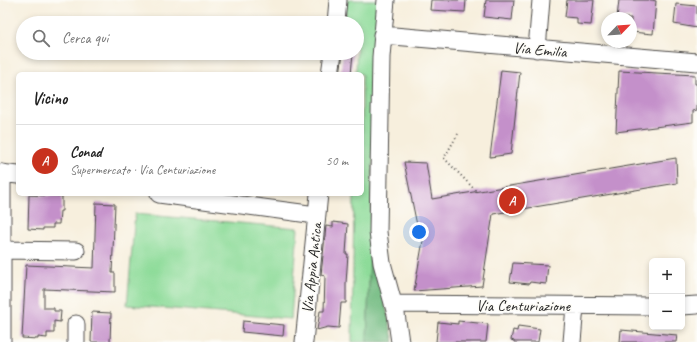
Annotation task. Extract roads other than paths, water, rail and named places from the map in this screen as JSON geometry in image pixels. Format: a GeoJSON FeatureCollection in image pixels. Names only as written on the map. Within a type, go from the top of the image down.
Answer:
{"type":"FeatureCollection","features":[{"type":"Feature","properties":{"kind":"street"},"geometry":{"type":"LineString","coordinates":[[337,16],[338,0]]}},
{"type":"Feature","properties":{"kind":"street"},"geometry":{"type":"LineString","coordinates":[[386,0],[380,73],[378,232],[382,263],[393,304],[400,342]]}},
{"type":"Feature","properties":{"kind":"street"},"geometry":{"type":"LineString","coordinates":[[537,49],[541,0]]}},
{"type":"Feature","properties":{"kind":"street","name":"Via Emilia"},"geometry":{"type":"LineString","coordinates":[[382,35],[697,62]]}},
{"type":"Feature","properties":{"kind":"street"},"geometry":{"type":"LineString","coordinates":[[330,72],[332,60]]}},
{"type":"Feature","properties":{"kind":"street"},"geometry":{"type":"LineString","coordinates":[[2,342],[2,250],[7,174]]}},
{"type":"Feature","properties":{"kind":"street"},"geometry":{"type":"LineString","coordinates":[[174,196],[316,215]]}},
{"type":"Feature","properties":{"kind":"street","name":"Via Appia Antica"},"geometry":{"type":"LineString","coordinates":[[304,342],[318,196]]}},
{"type":"Feature","properties":{"kind":"street"},"geometry":{"type":"LineString","coordinates":[[2,250],[76,251]]}},
{"type":"Feature","properties":{"kind":"street","name":"Via Centuriazione"},"geometry":{"type":"LineString","coordinates":[[393,304],[649,306]]}},
{"type":"Feature","properties":{"kind":"street"},"geometry":{"type":"LineString","coordinates":[[572,342],[575,306]]}},
{"type":"Feature","properties":{"kind":"street"},"geometry":{"type":"LineString","coordinates":[[685,306],[697,306]]}},
{"type":"Feature","properties":{"kind":"street"},"geometry":{"type":"LineString","coordinates":[[76,324],[76,342]]}},
{"type":"Feature","properties":{"kind":"place","name":"Conad"},"geometry":{"type":"Point","coordinates":[512,201]}}]}
